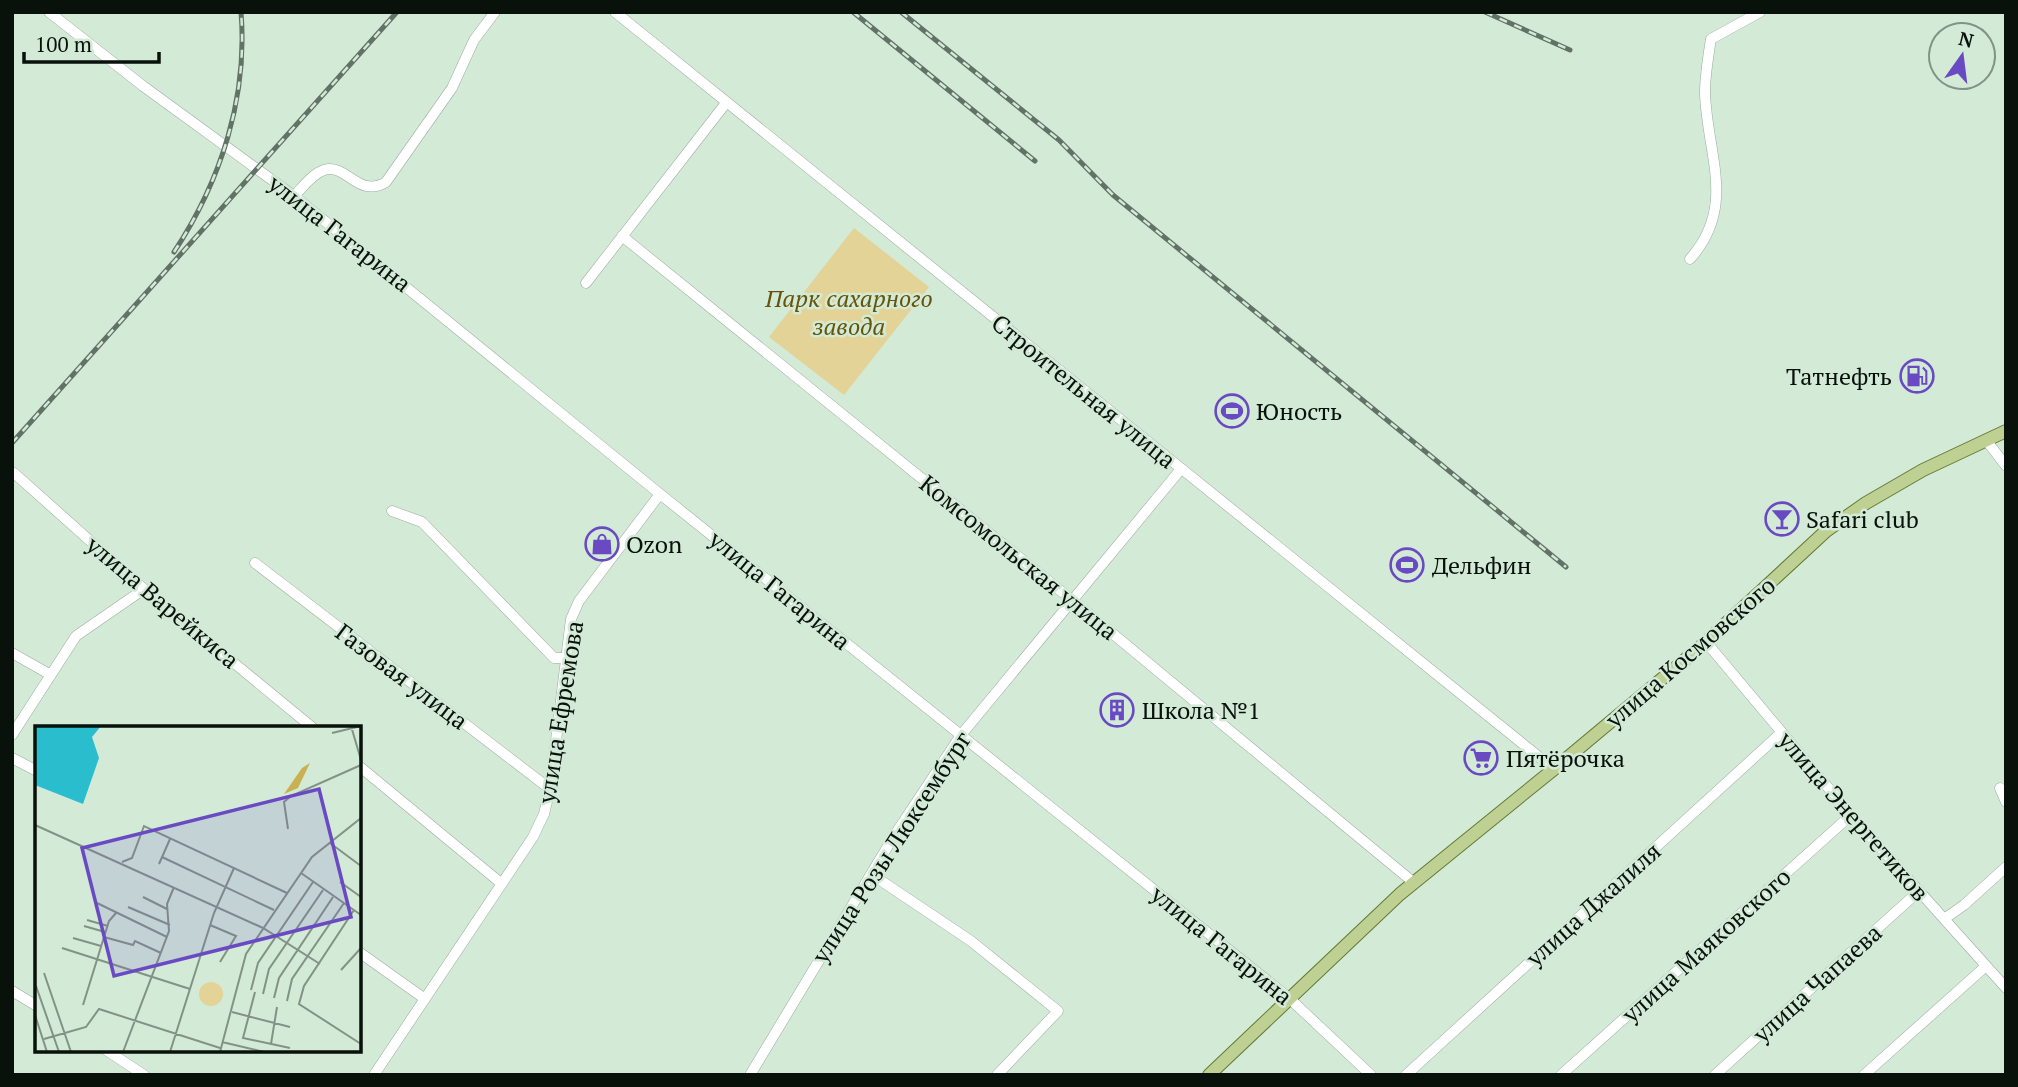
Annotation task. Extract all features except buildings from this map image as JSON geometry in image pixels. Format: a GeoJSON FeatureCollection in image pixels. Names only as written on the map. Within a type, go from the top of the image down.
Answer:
{"type":"FeatureCollection","features":[{"type":"Feature","properties":{"kind":"main road","name":"улица Космовского"},"geometry":{"type":"LineString","coordinates":[[1209,1075],[1413,882],[1706,642],[1826,531],[1866,503],[1923,470],[2006,431]]}},
{"type":"Feature","properties":{"kind":"street","name":"улица Гагарина"},"geometry":{"type":"LineString","coordinates":[[48,12],[143,86],[294,196],[660,495],[1289,998],[1371,1075]]}},
{"type":"Feature","properties":{"kind":"street"},"geometry":{"type":"LineString","coordinates":[[294,196],[310,178],[323,170],[340,173],[370,188],[386,182],[452,88],[474,40],[495,12]]}},
{"type":"Feature","properties":{"kind":"street","name":"Строительная улица"},"geometry":{"type":"LineString","coordinates":[[615,12],[1554,769]]}},
{"type":"Feature","properties":{"kind":"street"},"geometry":{"type":"LineString","coordinates":[[1690,259],[1710,232],[1716,212],[1716,184],[1705,95],[1711,39],[1760,12]]}},
{"type":"Feature","properties":{"kind":"street"},"geometry":{"type":"LineString","coordinates":[[586,283],[726,103]]}},
{"type":"Feature","properties":{"kind":"street","name":"Комсомольская улица"},"geometry":{"type":"LineString","coordinates":[[622,236],[1072,600],[1413,882]]}},
{"type":"Feature","properties":{"kind":"street"},"geometry":{"type":"LineString","coordinates":[[1986,440],[2006,466]]}},
{"type":"Feature","properties":{"kind":"street","name":"улица Розы Люксембург"},"geometry":{"type":"LineString","coordinates":[[750,1075],[871,874],[961,736],[1181,469]]}},
{"type":"Feature","properties":{"kind":"street","name":"улица Варейкиса"},"geometry":{"type":"LineString","coordinates":[[14,474],[145,589],[311,726]]}},
{"type":"Feature","properties":{"kind":"street","name":"улица Ефремова"},"geometry":{"type":"LineString","coordinates":[[373,1075],[533,837],[544,814],[550,789],[571,619],[579,601],[660,495]]}},
{"type":"Feature","properties":{"kind":"street"},"geometry":{"type":"LineString","coordinates":[[392,511],[422,522],[554,658],[565,659]]}},
{"type":"Feature","properties":{"kind":"street","name":"Газовая улица"},"geometry":{"type":"LineString","coordinates":[[255,563],[550,789]]}},
{"type":"Feature","properties":{"kind":"street"},"geometry":{"type":"LineString","coordinates":[[12,735],[16,718],[51,675],[76,636],[145,589]]}},
{"type":"Feature","properties":{"kind":"street","name":"улица Энергетиков"},"geometry":{"type":"LineString","coordinates":[[1706,642],[1851,815],[2006,988]]}},
{"type":"Feature","properties":{"kind":"street"},"geometry":{"type":"LineString","coordinates":[[12,653],[51,675]]}},
{"type":"Feature","properties":{"kind":"street","name":"улица Джалиля"},"geometry":{"type":"LineString","coordinates":[[1406,1075],[1781,733]]}},
{"type":"Feature","properties":{"kind":"street"},"geometry":{"type":"LineString","coordinates":[[12,758],[35,770]]}},
{"type":"Feature","properties":{"kind":"street"},"geometry":{"type":"LineString","coordinates":[[360,767],[502,884]]}},
{"type":"Feature","properties":{"kind":"street"},"geometry":{"type":"LineString","coordinates":[[2000,788],[2006,802]]}},
{"type":"Feature","properties":{"kind":"street","name":"улица Маяковского"},"geometry":{"type":"LineString","coordinates":[[1561,1075],[1851,815]]}},
{"type":"Feature","properties":{"kind":"street"},"geometry":{"type":"LineString","coordinates":[[1944,919],[1964,905],[2006,867]]}},
{"type":"Feature","properties":{"kind":"street"},"geometry":{"type":"LineString","coordinates":[[871,874],[971,942],[1058,1011],[997,1075]]}},
{"type":"Feature","properties":{"kind":"street","name":"улица Чапаева"},"geometry":{"type":"LineString","coordinates":[[1715,1075],[1919,891]]}},
{"type":"Feature","properties":{"kind":"street"},"geometry":{"type":"LineString","coordinates":[[360,953],[425,999]]}},
{"type":"Feature","properties":{"kind":"street"},"geometry":{"type":"LineString","coordinates":[[1864,1075],[1986,967]]}},
{"type":"Feature","properties":{"kind":"street"},"geometry":{"type":"LineString","coordinates":[[12,991],[35,1005]]}},
{"type":"Feature","properties":{"kind":"street"},"geometry":{"type":"LineString","coordinates":[[109,1052],[144,1075]]}},
{"type":"Feature","properties":{"kind":"green space","name":"Парк сахарного завода"},"geometry":{"type":"Polygon","coordinates":[[[854,228],[929,287],[844,395],[769,337],[854,228]]]}},
{"type":"Feature","properties":{"kind":"railway"},"geometry":{"type":"LineString","coordinates":[[174,252],[205,196],[228,137],[240,75],[241,12]]}},
{"type":"Feature","properties":{"kind":"railway"},"geometry":{"type":"LineString","coordinates":[[12,443],[397,12]]}},
{"type":"Feature","properties":{"kind":"railway"},"geometry":{"type":"LineString","coordinates":[[853,12],[1035,161]]}},
{"type":"Feature","properties":{"kind":"railway"},"geometry":{"type":"LineString","coordinates":[[901,12],[1059,140],[1113,195],[1566,567]]}},
{"type":"Feature","properties":{"kind":"railway"},"geometry":{"type":"LineString","coordinates":[[1485,12],[1570,50]]}},
{"type":"Feature","properties":{"kind":"place","name":"Татнефть"},"geometry":{"type":"Point","coordinates":[1917,376]}},
{"type":"Feature","properties":{"kind":"place","name":"Юность"},"geometry":{"type":"Point","coordinates":[1232,411]}},
{"type":"Feature","properties":{"kind":"place","name":"Safari club"},"geometry":{"type":"Point","coordinates":[1782,519]}},
{"type":"Feature","properties":{"kind":"place","name":"Ozon"},"geometry":{"type":"Point","coordinates":[602,544]}},
{"type":"Feature","properties":{"kind":"place","name":"Дельфин"},"geometry":{"type":"Point","coordinates":[1407,565]}},
{"type":"Feature","properties":{"kind":"place","name":"Школа №1"},"geometry":{"type":"Point","coordinates":[1117,710]}},
{"type":"Feature","properties":{"kind":"place","name":"Пятёрочка"},"geometry":{"type":"Point","coordinates":[1481,758]}}]}
